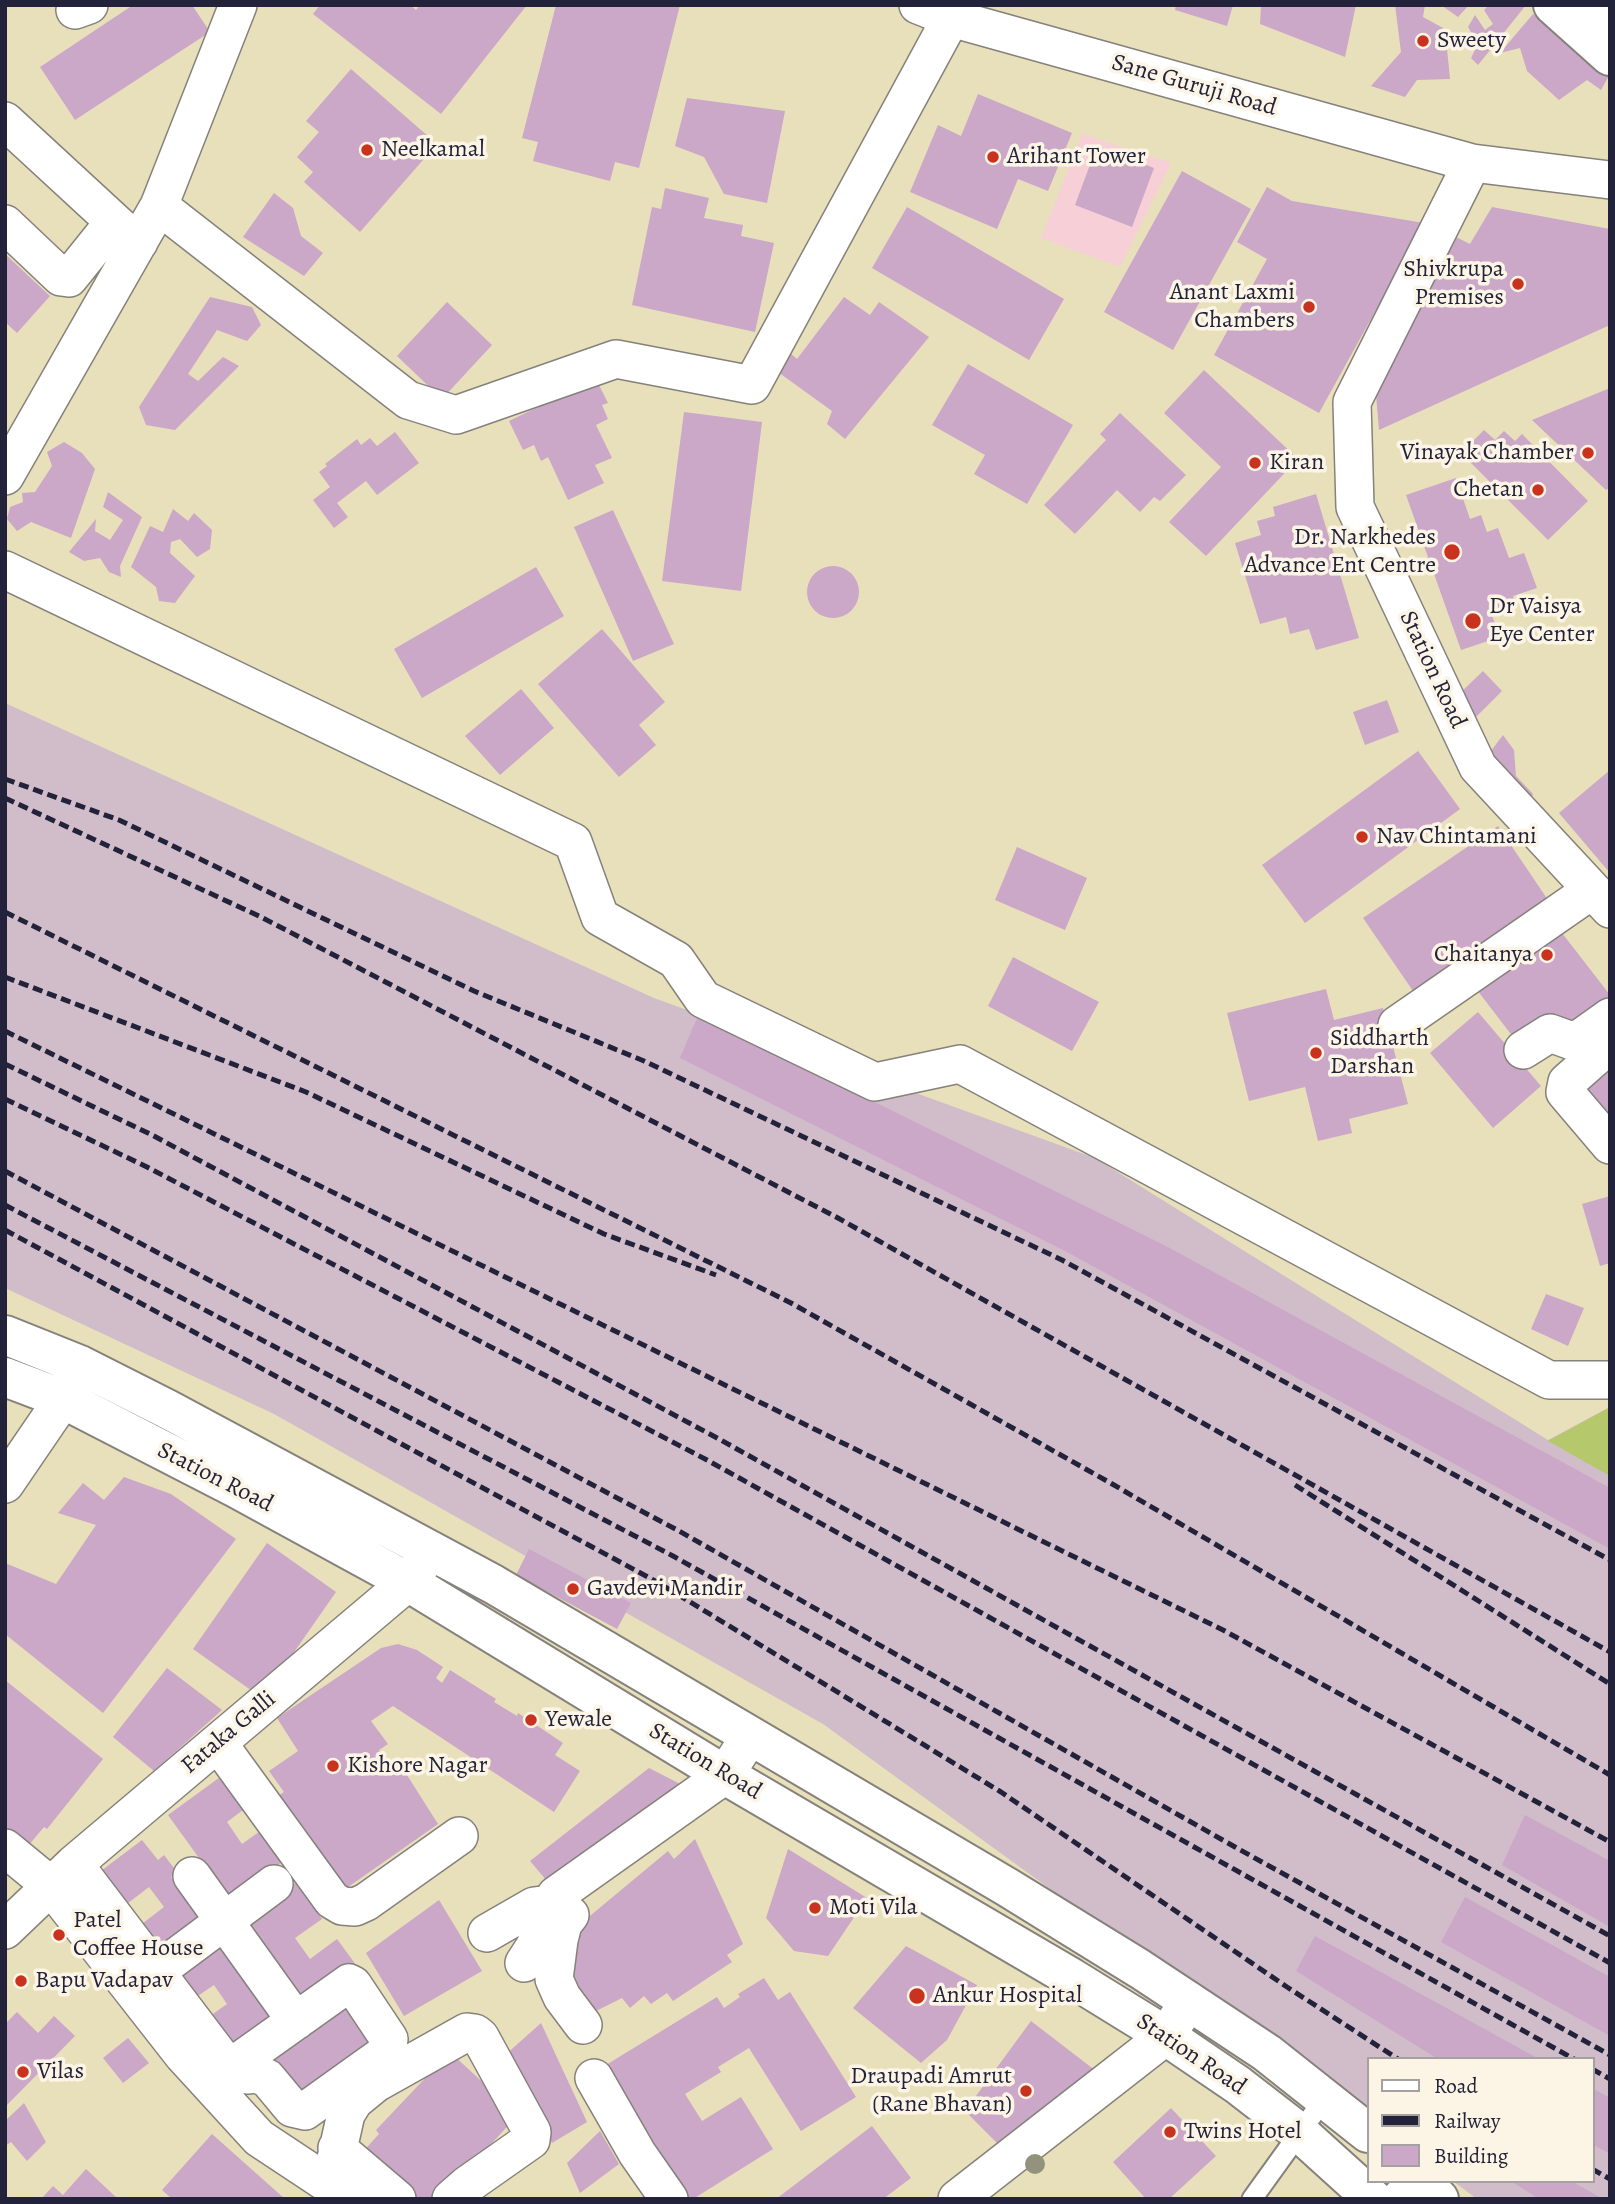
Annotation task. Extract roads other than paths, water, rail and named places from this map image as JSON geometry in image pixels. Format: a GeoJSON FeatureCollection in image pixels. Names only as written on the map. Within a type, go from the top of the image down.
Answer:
{"type":"FeatureCollection","features":[{"type":"Feature","properties":{"kind":"main road"},"geometry":{"type":"LineString","coordinates":[[1553,5],[1610,56]]}},
{"type":"Feature","properties":{"kind":"main road"},"geometry":{"type":"LineString","coordinates":[[1602,5],[1610,13]]}},
{"type":"Feature","properties":{"kind":"main road"},"geometry":{"type":"LineString","coordinates":[[5,1335],[80,1365],[245,1471],[432,1550],[580,1635],[1007,1887],[1189,2001],[1267,2053],[1366,2131]]}},
{"type":"Feature","properties":{"kind":"main road","name":"Station Road"},"geometry":{"type":"LineString","coordinates":[[5,1377],[245,1471],[408,1582],[725,1775],[1166,2036],[1238,2085],[1300,2133],[1373,2199]]}},
{"type":"Feature","properties":{"kind":"main road"},"geometry":{"type":"LineString","coordinates":[[560,1675],[580,1635]]}},
{"type":"Feature","properties":{"kind":"main road"},"geometry":{"type":"LineString","coordinates":[[984,1926],[1007,1887]]}},
{"type":"Feature","properties":{"kind":"main road"},"geometry":{"type":"LineString","coordinates":[[1421,2183],[1439,2199]]}},
{"type":"Feature","properties":{"kind":"street"},"geometry":{"type":"LineString","coordinates":[[5,224],[61,277],[69,278],[159,206],[238,5]]}},
{"type":"Feature","properties":{"kind":"street"},"geometry":{"type":"LineString","coordinates":[[159,206],[408,400],[456,415],[616,359],[752,385],[934,12]]}},
{"type":"Feature","properties":{"kind":"street","name":"Sane Guruji Road"},"geometry":{"type":"LineString","coordinates":[[934,12],[1472,163],[1610,180]]}},
{"type":"Feature","properties":{"kind":"street"},"geometry":{"type":"LineString","coordinates":[[5,121],[127,232]]}},
{"type":"Feature","properties":{"kind":"street","name":"Station Road"},"geometry":{"type":"LineString","coordinates":[[1472,163],[1352,402],[1355,507],[1478,768],[1601,899]]}},
{"type":"Feature","properties":{"kind":"street"},"geometry":{"type":"LineString","coordinates":[[5,476],[127,232]]}},
{"type":"Feature","properties":{"kind":"street"},"geometry":{"type":"LineString","coordinates":[[5,570],[573,842],[600,917],[676,960],[703,999],[875,1082],[960,1063],[1549,1380],[1610,1380]]}},
{"type":"Feature","properties":{"kind":"street"},"geometry":{"type":"LineString","coordinates":[[1397,1025],[1601,899]]}},
{"type":"Feature","properties":{"kind":"street"},"geometry":{"type":"LineString","coordinates":[[1523,1049],[1550,1033],[1572,1041],[1610,1017]]}},
{"type":"Feature","properties":{"kind":"street"},"geometry":{"type":"LineString","coordinates":[[1610,1044],[1567,1082],[1565,1092],[1610,1146]]}},
{"type":"Feature","properties":{"kind":"street"},"geometry":{"type":"LineString","coordinates":[[5,1484],[64,1399],[80,1365]]}},
{"type":"Feature","properties":{"kind":"street","name":"Fataka Galli"},"geometry":{"type":"LineString","coordinates":[[5,1930],[62,1875],[408,1582],[432,1550]]}},
{"type":"Feature","properties":{"kind":"street"},"geometry":{"type":"LineString","coordinates":[[524,1963],[535,1946],[550,1904],[556,1895],[725,1775],[750,1736]]}},
{"type":"Feature","properties":{"kind":"street"},"geometry":{"type":"LineString","coordinates":[[218,1743],[332,1900],[342,1906],[355,1907],[366,1902],[459,1836]]}},
{"type":"Feature","properties":{"kind":"street"},"geometry":{"type":"LineString","coordinates":[[583,2025],[562,1997],[554,1979],[563,1924],[572,1913],[678,1835],[679,1827],[669,1814]]}},
{"type":"Feature","properties":{"kind":"street"},"geometry":{"type":"LineString","coordinates":[[5,1848],[62,1875],[145,1981],[231,2067],[247,2075],[256,2074],[267,2078],[292,2108],[305,2111],[386,2053],[389,2039],[351,1983],[231,2067]]}},
{"type":"Feature","properties":{"kind":"street"},"geometry":{"type":"LineString","coordinates":[[192,1876],[296,2021]]}},
{"type":"Feature","properties":{"kind":"street"},"geometry":{"type":"LineString","coordinates":[[145,1981],[274,1884]]}},
{"type":"Feature","properties":{"kind":"street"},"geometry":{"type":"LineString","coordinates":[[487,1933],[534,1906],[550,1904]]}},
{"type":"Feature","properties":{"kind":"street"},"geometry":{"type":"LineString","coordinates":[[145,1981],[183,2055],[259,2138],[338,2176],[397,2199]]}},
{"type":"Feature","properties":{"kind":"street"},"geometry":{"type":"LineString","coordinates":[[957,2199],[1166,2036],[1189,2001]]}},
{"type":"Feature","properties":{"kind":"street"},"geometry":{"type":"LineString","coordinates":[[338,2176],[346,2114],[361,2093],[467,2032],[475,2033],[480,2037],[532,2132],[531,2140],[451,2199]]}},
{"type":"Feature","properties":{"kind":"street"},"geometry":{"type":"LineString","coordinates":[[594,2078],[637,2153],[669,2199]]}},
{"type":"Feature","properties":{"kind":"street"},"geometry":{"type":"LineString","coordinates":[[1400,2199],[1417,2183]]}},
{"type":"Feature","properties":{"kind":"lane"},"geometry":{"type":"LineString","coordinates":[[1252,2199],[1324,2099]]}},
{"type":"Feature","properties":{"kind":"railway"},"geometry":{"type":"LineString","coordinates":[[5,779],[119,820],[474,991],[644,1061],[1062,1260],[1610,1560]]}},
{"type":"Feature","properties":{"kind":"railway"},"geometry":{"type":"LineString","coordinates":[[5,798],[261,917],[838,1218],[1610,1652]]}},
{"type":"Feature","properties":{"kind":"railway"},"geometry":{"type":"LineString","coordinates":[[5,912],[791,1303],[1114,1485],[1610,1775]]}},
{"type":"Feature","properties":{"kind":"railway"},"geometry":{"type":"LineString","coordinates":[[5,977],[306,1092],[604,1234],[716,1275]]}},
{"type":"Feature","properties":{"kind":"railway"},"geometry":{"type":"LineString","coordinates":[[5,1031],[1223,1630],[1610,1842]]}},
{"type":"Feature","properties":{"kind":"railway"},"geometry":{"type":"LineString","coordinates":[[5,1064],[152,1135],[719,1439],[1610,1936]]}},
{"type":"Feature","properties":{"kind":"railway"},"geometry":{"type":"LineString","coordinates":[[5,1099],[147,1167],[707,1460],[1610,1963]]}},
{"type":"Feature","properties":{"kind":"railway"},"geometry":{"type":"LineString","coordinates":[[5,1171],[679,1531],[1235,1847],[1610,2055]]}},
{"type":"Feature","properties":{"kind":"railway"},"geometry":{"type":"LineString","coordinates":[[5,1205],[673,1556],[1570,2057]]}},
{"type":"Feature","properties":{"kind":"railway"},"geometry":{"type":"LineString","coordinates":[[5,1230],[659,1583],[1001,1792],[1287,1987],[1395,2057]]}},
{"type":"Feature","properties":{"kind":"railway"},"geometry":{"type":"LineString","coordinates":[[1295,1485],[1610,1684]]}},
{"type":"Feature","properties":{"kind":"railway"},"geometry":{"type":"LineString","coordinates":[[1594,2070],[1610,2079]]}},
{"type":"Feature","properties":{"kind":"railway"},"geometry":{"type":"LineString","coordinates":[[1594,2170],[1610,2179]]}},
{"type":"Feature","properties":{"kind":"place","name":"Sweety"},"geometry":{"type":"Point","coordinates":[1423,41]}},
{"type":"Feature","properties":{"kind":"place","name":"Neelkamal"},"geometry":{"type":"Point","coordinates":[367,150]}},
{"type":"Feature","properties":{"kind":"place","name":"Arihant Tower"},"geometry":{"type":"Point","coordinates":[993,157]}},
{"type":"Feature","properties":{"kind":"place","name":"Shivkrupa Premises"},"geometry":{"type":"Point","coordinates":[1518,284]}},
{"type":"Feature","properties":{"kind":"place","name":"Anant Laxmi Chambers"},"geometry":{"type":"Point","coordinates":[1309,307]}},
{"type":"Feature","properties":{"kind":"place","name":"Vinayak Chamber"},"geometry":{"type":"Point","coordinates":[1588,453]}},
{"type":"Feature","properties":{"kind":"place","name":"Kiran"},"geometry":{"type":"Point","coordinates":[1255,463]}},
{"type":"Feature","properties":{"kind":"place","name":"Chetan"},"geometry":{"type":"Point","coordinates":[1538,490]}},
{"type":"Feature","properties":{"kind":"place","name":"Dr. Narkhedes Advance Ent Centre"},"geometry":{"type":"Point","coordinates":[1452,552]}},
{"type":"Feature","properties":{"kind":"place","name":"Dr Vaisya Eye Center"},"geometry":{"type":"Point","coordinates":[1473,621]}},
{"type":"Feature","properties":{"kind":"place","name":"Nav Chintamani"},"geometry":{"type":"Point","coordinates":[1362,837]}},
{"type":"Feature","properties":{"kind":"place","name":"Chaitanya"},"geometry":{"type":"Point","coordinates":[1547,955]}},
{"type":"Feature","properties":{"kind":"place","name":"Siddharth Darshan"},"geometry":{"type":"Point","coordinates":[1316,1053]}},
{"type":"Feature","properties":{"kind":"place","name":"Gavdevi Mandir"},"geometry":{"type":"Point","coordinates":[573,1589]}},
{"type":"Feature","properties":{"kind":"place","name":"Yewale"},"geometry":{"type":"Point","coordinates":[531,1720]}},
{"type":"Feature","properties":{"kind":"place","name":"Kishore Nagar"},"geometry":{"type":"Point","coordinates":[333,1766]}},
{"type":"Feature","properties":{"kind":"place","name":"Moti Vila"},"geometry":{"type":"Point","coordinates":[815,1908]}},
{"type":"Feature","properties":{"kind":"place","name":"Patel Coffee House"},"geometry":{"type":"Point","coordinates":[59,1935]}},
{"type":"Feature","properties":{"kind":"place","name":"Bapu Vadapav"},"geometry":{"type":"Point","coordinates":[21,1981]}},
{"type":"Feature","properties":{"kind":"place","name":"Ankur Hospital"},"geometry":{"type":"Point","coordinates":[917,1996]}},
{"type":"Feature","properties":{"kind":"place","name":"Vilas"},"geometry":{"type":"Point","coordinates":[23,2072]}},
{"type":"Feature","properties":{"kind":"place","name":"Draupadi Amrut (Rane Bhavan)"},"geometry":{"type":"Point","coordinates":[1026,2091]}},
{"type":"Feature","properties":{"kind":"place","name":"Twins Hotel"},"geometry":{"type":"Point","coordinates":[1170,2132]}}]}
